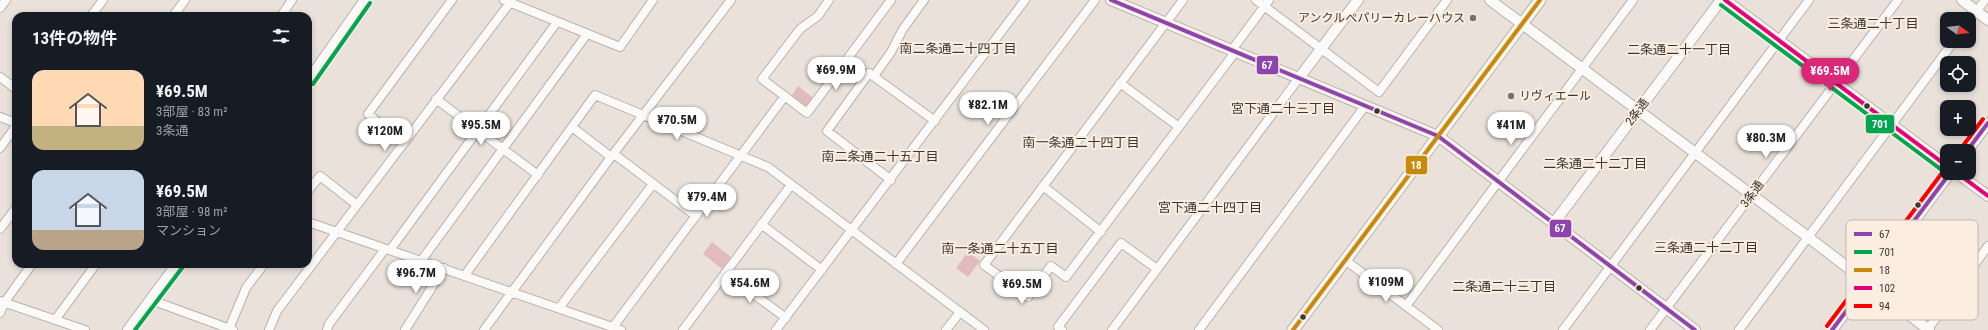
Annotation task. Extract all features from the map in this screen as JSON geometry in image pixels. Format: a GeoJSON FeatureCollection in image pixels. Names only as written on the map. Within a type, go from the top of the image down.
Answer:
{"type":"FeatureCollection","features":[{"type":"Feature","properties":{"kind":"main road"},"geometry":{"type":"LineString","coordinates":[[1293,330],[1540,0]]}},
{"type":"Feature","properties":{"kind":"street"},"geometry":{"type":"LineString","coordinates":[[0,8],[6,0]]}},
{"type":"Feature","properties":{"kind":"street"},"geometry":{"type":"LineString","coordinates":[[94,12],[103,0]]}},
{"type":"Feature","properties":{"kind":"street"},"geometry":{"type":"LineString","coordinates":[[176,12],[185,0]]}},
{"type":"Feature","properties":{"kind":"street"},"geometry":{"type":"LineString","coordinates":[[283,12],[292,0]]}},
{"type":"Feature","properties":{"kind":"street"},"geometry":{"type":"LineString","coordinates":[[312,75],[365,0]]}},
{"type":"Feature","properties":{"kind":"street"},"geometry":{"type":"LineString","coordinates":[[404,143],[368,114],[452,0]]}},
{"type":"Feature","properties":{"kind":"street"},"geometry":{"type":"LineString","coordinates":[[312,265],[509,1],[620,47],[653,0]]}},
{"type":"Feature","properties":{"kind":"street"},"geometry":{"type":"LineString","coordinates":[[484,330],[613,155],[731,0]]}},
{"type":"Feature","properties":{"kind":"street"},"geometry":{"type":"LineString","coordinates":[[829,0],[818,16],[800,29],[762,79],[807,113],[891,0]]}},
{"type":"Feature","properties":{"kind":"street"},"geometry":{"type":"LineString","coordinates":[[874,76],[891,52],[902,29],[924,0]]}},
{"type":"Feature","properties":{"kind":"street"},"geometry":{"type":"LineString","coordinates":[[776,330],[851,230],[891,180],[1025,0]]}},
{"type":"Feature","properties":{"kind":"street"},"geometry":{"type":"LineString","coordinates":[[896,264],[1095,0]]}},
{"type":"Feature","properties":{"kind":"street"},"geometry":{"type":"LineString","coordinates":[[1111,0],[1438,136],[1497,182],[1696,330]]}},
{"type":"Feature","properties":{"kind":"street"},"geometry":{"type":"LineString","coordinates":[[1184,0],[984,265],[1028,297],[1051,266],[1066,277],[1179,127],[1267,3]]}},
{"type":"Feature","properties":{"kind":"street"},"geometry":{"type":"LineString","coordinates":[[1256,0],[1267,3],[1321,50],[1378,92],[1447,0]]}},
{"type":"Feature","properties":{"kind":"street"},"geometry":{"type":"LineString","coordinates":[[1112,330],[1358,0]]}},
{"type":"Feature","properties":{"kind":"street"},"geometry":{"type":"LineString","coordinates":[[1490,0],[1846,267]]}},
{"type":"Feature","properties":{"kind":"street"},"geometry":{"type":"LineString","coordinates":[[1406,306],[1633,0]]}},
{"type":"Feature","properties":{"kind":"street","name":"2条通"},"geometry":{"type":"LineString","coordinates":[[1554,223],[1721,0]]}},
{"type":"Feature","properties":{"kind":"street"},"geometry":{"type":"LineString","coordinates":[[1725,0],[1940,161]]}},
{"type":"Feature","properties":{"kind":"street"},"geometry":{"type":"LineString","coordinates":[[1563,330],[1809,0]]}},
{"type":"Feature","properties":{"kind":"street","name":"3条通"},"geometry":{"type":"LineString","coordinates":[[1650,330],[1898,0]]}},
{"type":"Feature","properties":{"kind":"street"},"geometry":{"type":"LineString","coordinates":[[1962,0],[1988,20]]}},
{"type":"Feature","properties":{"kind":"street"},"geometry":{"type":"LineString","coordinates":[[1976,11],[1985,0]]}},
{"type":"Feature","properties":{"kind":"street"},"geometry":{"type":"LineString","coordinates":[[327,330],[329,324],[478,131],[557,22]]}},
{"type":"Feature","properties":{"kind":"street"},"geometry":{"type":"LineString","coordinates":[[421,261],[587,34]]}},
{"type":"Feature","properties":{"kind":"street"},"geometry":{"type":"LineString","coordinates":[[1739,330],[1949,48]]}},
{"type":"Feature","properties":{"kind":"street"},"geometry":{"type":"LineString","coordinates":[[891,180],[828,131],[869,74],[874,76],[935,121]]}},
{"type":"Feature","properties":{"kind":"street"},"geometry":{"type":"LineString","coordinates":[[0,77],[12,86]]}},
{"type":"Feature","properties":{"kind":"street"},"geometry":{"type":"LineString","coordinates":[[1120,83],[1179,127]]}},
{"type":"Feature","properties":{"kind":"street"},"geometry":{"type":"LineString","coordinates":[[465,275],[595,96],[768,167],[984,330]]}},
{"type":"Feature","properties":{"kind":"street"},"geometry":{"type":"LineString","coordinates":[[312,223],[512,291],[617,329],[696,216],[785,96]]}},
{"type":"Feature","properties":{"kind":"street"},"geometry":{"type":"LineString","coordinates":[[436,99],[538,175]]}},
{"type":"Feature","properties":{"kind":"street"},"geometry":{"type":"LineString","coordinates":[[1199,330],[1365,106]]}},
{"type":"Feature","properties":{"kind":"street"},"geometry":{"type":"LineString","coordinates":[[0,117],[12,121]]}},
{"type":"Feature","properties":{"kind":"street"},"geometry":{"type":"LineString","coordinates":[[1972,144],[1988,123]]}},
{"type":"Feature","properties":{"kind":"street"},"geometry":{"type":"LineString","coordinates":[[0,148],[12,127]]}},
{"type":"Feature","properties":{"kind":"street"},"geometry":{"type":"LineString","coordinates":[[572,127],[696,216]]}},
{"type":"Feature","properties":{"kind":"street"},"geometry":{"type":"LineString","coordinates":[[312,186],[320,176],[357,206]]}},
{"type":"Feature","properties":{"kind":"street"},"geometry":{"type":"LineString","coordinates":[[1915,220],[1945,180]]}},
{"type":"Feature","properties":{"kind":"street"},"geometry":{"type":"LineString","coordinates":[[1966,180],[1988,196]]}},
{"type":"Feature","properties":{"kind":"street"},"geometry":{"type":"LineString","coordinates":[[559,308],[653,184]]}},
{"type":"Feature","properties":{"kind":"street"},"geometry":{"type":"LineString","coordinates":[[683,330],[791,185]]}},
{"type":"Feature","properties":{"kind":"street"},"geometry":{"type":"LineString","coordinates":[[1043,186],[1101,232]]}},
{"type":"Feature","properties":{"kind":"street"},"geometry":{"type":"LineString","coordinates":[[0,229],[12,213]]}},
{"type":"Feature","properties":{"kind":"street"},"geometry":{"type":"LineString","coordinates":[[761,224],[822,270]]}},
{"type":"Feature","properties":{"kind":"street"},"geometry":{"type":"LineString","coordinates":[[1062,330],[1058,327],[1121,243],[1157,269]]}},
{"type":"Feature","properties":{"kind":"street"},"geometry":{"type":"LineString","coordinates":[[1978,260],[1988,246]]}},
{"type":"Feature","properties":{"kind":"street"},"geometry":{"type":"LineString","coordinates":[[1345,260],[1438,330]]}},
{"type":"Feature","properties":{"kind":"street"},"geometry":{"type":"LineString","coordinates":[[0,313],[2,302],[29,268]]}},
{"type":"Feature","properties":{"kind":"street"},"geometry":{"type":"LineString","coordinates":[[55,320],[93,268]]}},
{"type":"Feature","properties":{"kind":"street"},"geometry":{"type":"LineString","coordinates":[[128,330],[174,268]]}},
{"type":"Feature","properties":{"kind":"street"},"geometry":{"type":"LineString","coordinates":[[151,300],[231,329],[246,288],[261,268]]}},
{"type":"Feature","properties":{"kind":"street"},"geometry":{"type":"LineString","coordinates":[[269,330],[277,311],[310,268]]}},
{"type":"Feature","properties":{"kind":"street"},"geometry":{"type":"LineString","coordinates":[[405,330],[444,268]]}},
{"type":"Feature","properties":{"kind":"street"},"geometry":{"type":"LineString","coordinates":[[726,273],[786,318]]}},
{"type":"Feature","properties":{"kind":"street"},"geometry":{"type":"LineString","coordinates":[[2,302],[86,330]]}},
{"type":"Feature","properties":{"kind":"street"},"geometry":{"type":"LineString","coordinates":[[1832,330],[1846,311]]}},
{"type":"Feature","properties":{"kind":"street"},"geometry":{"type":"LineString","coordinates":[[946,330],[960,312]]}},
{"type":"Feature","properties":{"kind":"street"},"geometry":{"type":"LineString","coordinates":[[1915,320],[1928,330],[1935,320]]}},
{"type":"Feature","properties":{"kind":"shaded area"},"geometry":{"type":"Polygon","coordinates":[[[798,86],[813,98],[807,105],[801,105],[791,97],[798,86]]]}},
{"type":"Feature","properties":{"kind":"shaded area"},"geometry":{"type":"Polygon","coordinates":[[[712,242],[731,257],[722,269],[703,254],[712,242]]]}},
{"type":"Feature","properties":{"kind":"shaded area"},"geometry":{"type":"Polygon","coordinates":[[[968,252],[980,261],[968,277],[956,268],[968,252]]]}},
{"type":"Feature","properties":{"kind":"transit line","name":"67"},"geometry":{"type":"LineString","coordinates":[[1111,0],[1438,136],[1695,330]]}},
{"type":"Feature","properties":{"kind":"transit line","name":"18"},"geometry":{"type":"LineString","coordinates":[[1293,330],[1540,0]]}},
{"type":"Feature","properties":{"kind":"transit line","name":"102"},"geometry":{"type":"LineString","coordinates":[[1725,0],[1940,161]]}},
{"type":"Feature","properties":{"kind":"transit line","name":"701"},"geometry":{"type":"LineString","coordinates":[[313,84],[370,3]]}},
{"type":"Feature","properties":{"kind":"transit line","name":"701"},"geometry":{"type":"LineString","coordinates":[[1721,5],[1940,169]]}},
{"type":"Feature","properties":{"kind":"transit line","name":"94"},"geometry":{"type":"LineString","coordinates":[[1964,144],[1983,119]]}},
{"type":"Feature","properties":{"kind":"transit line","name":"67"},"geometry":{"type":"LineString","coordinates":[[1972,144],[1988,123]]}},
{"type":"Feature","properties":{"kind":"transit line","name":"94"},"geometry":{"type":"LineString","coordinates":[[1907,220],[1940,176]]}},
{"type":"Feature","properties":{"kind":"transit line","name":"67"},"geometry":{"type":"LineString","coordinates":[[1915,220],[1945,180]]}},
{"type":"Feature","properties":{"kind":"transit line","name":"102"},"geometry":{"type":"LineString","coordinates":[[1966,180],[1988,196]]}},
{"type":"Feature","properties":{"kind":"transit line","name":"701"},"geometry":{"type":"LineString","coordinates":[[135,330],[182,268]]}},
{"type":"Feature","properties":{"kind":"transit line","name":"94"},"geometry":{"type":"LineString","coordinates":[[1827,326],[1846,301]]}},
{"type":"Feature","properties":{"kind":"transit line","name":"67"},"geometry":{"type":"LineString","coordinates":[[1832,330],[1846,311]]}},
{"type":"Feature","properties":{"kind":"place","name":"アンクルぺパリーカレーハウス"},"geometry":{"type":"Point","coordinates":[1473,18]}},
{"type":"Feature","properties":{"kind":"place","name":"リヴィエール"},"geometry":{"type":"Point","coordinates":[1511,96]}},
{"type":"Feature","properties":{"kind":"district","name":"三条通二十丁目"},"geometry":{"type":"Point","coordinates":[1873,23]}},
{"type":"Feature","properties":{"kind":"district","name":"南二条通二十四丁目"},"geometry":{"type":"Point","coordinates":[958,48]}},
{"type":"Feature","properties":{"kind":"district","name":"二条通二十一丁目"},"geometry":{"type":"Point","coordinates":[1679,49]}},
{"type":"Feature","properties":{"kind":"district","name":"宮下通二十三丁目"},"geometry":{"type":"Point","coordinates":[1283,108]}},
{"type":"Feature","properties":{"kind":"district","name":"南一条通二十四丁目"},"geometry":{"type":"Point","coordinates":[1081,142]}},
{"type":"Feature","properties":{"kind":"district","name":"南二条通二十五丁目"},"geometry":{"type":"Point","coordinates":[880,156]}},
{"type":"Feature","properties":{"kind":"district","name":"二条通二十二丁目"},"geometry":{"type":"Point","coordinates":[1595,163]}},
{"type":"Feature","properties":{"kind":"district","name":"宮下通二十四丁目"},"geometry":{"type":"Point","coordinates":[1210,207]}},
{"type":"Feature","properties":{"kind":"district","name":"三条通二十二丁目"},"geometry":{"type":"Point","coordinates":[1706,247]}},
{"type":"Feature","properties":{"kind":"district","name":"南一条通二十五丁目"},"geometry":{"type":"Point","coordinates":[1000,248]}},
{"type":"Feature","properties":{"kind":"district","name":"二条通二十三丁目"},"geometry":{"type":"Point","coordinates":[1504,286]}}]}
